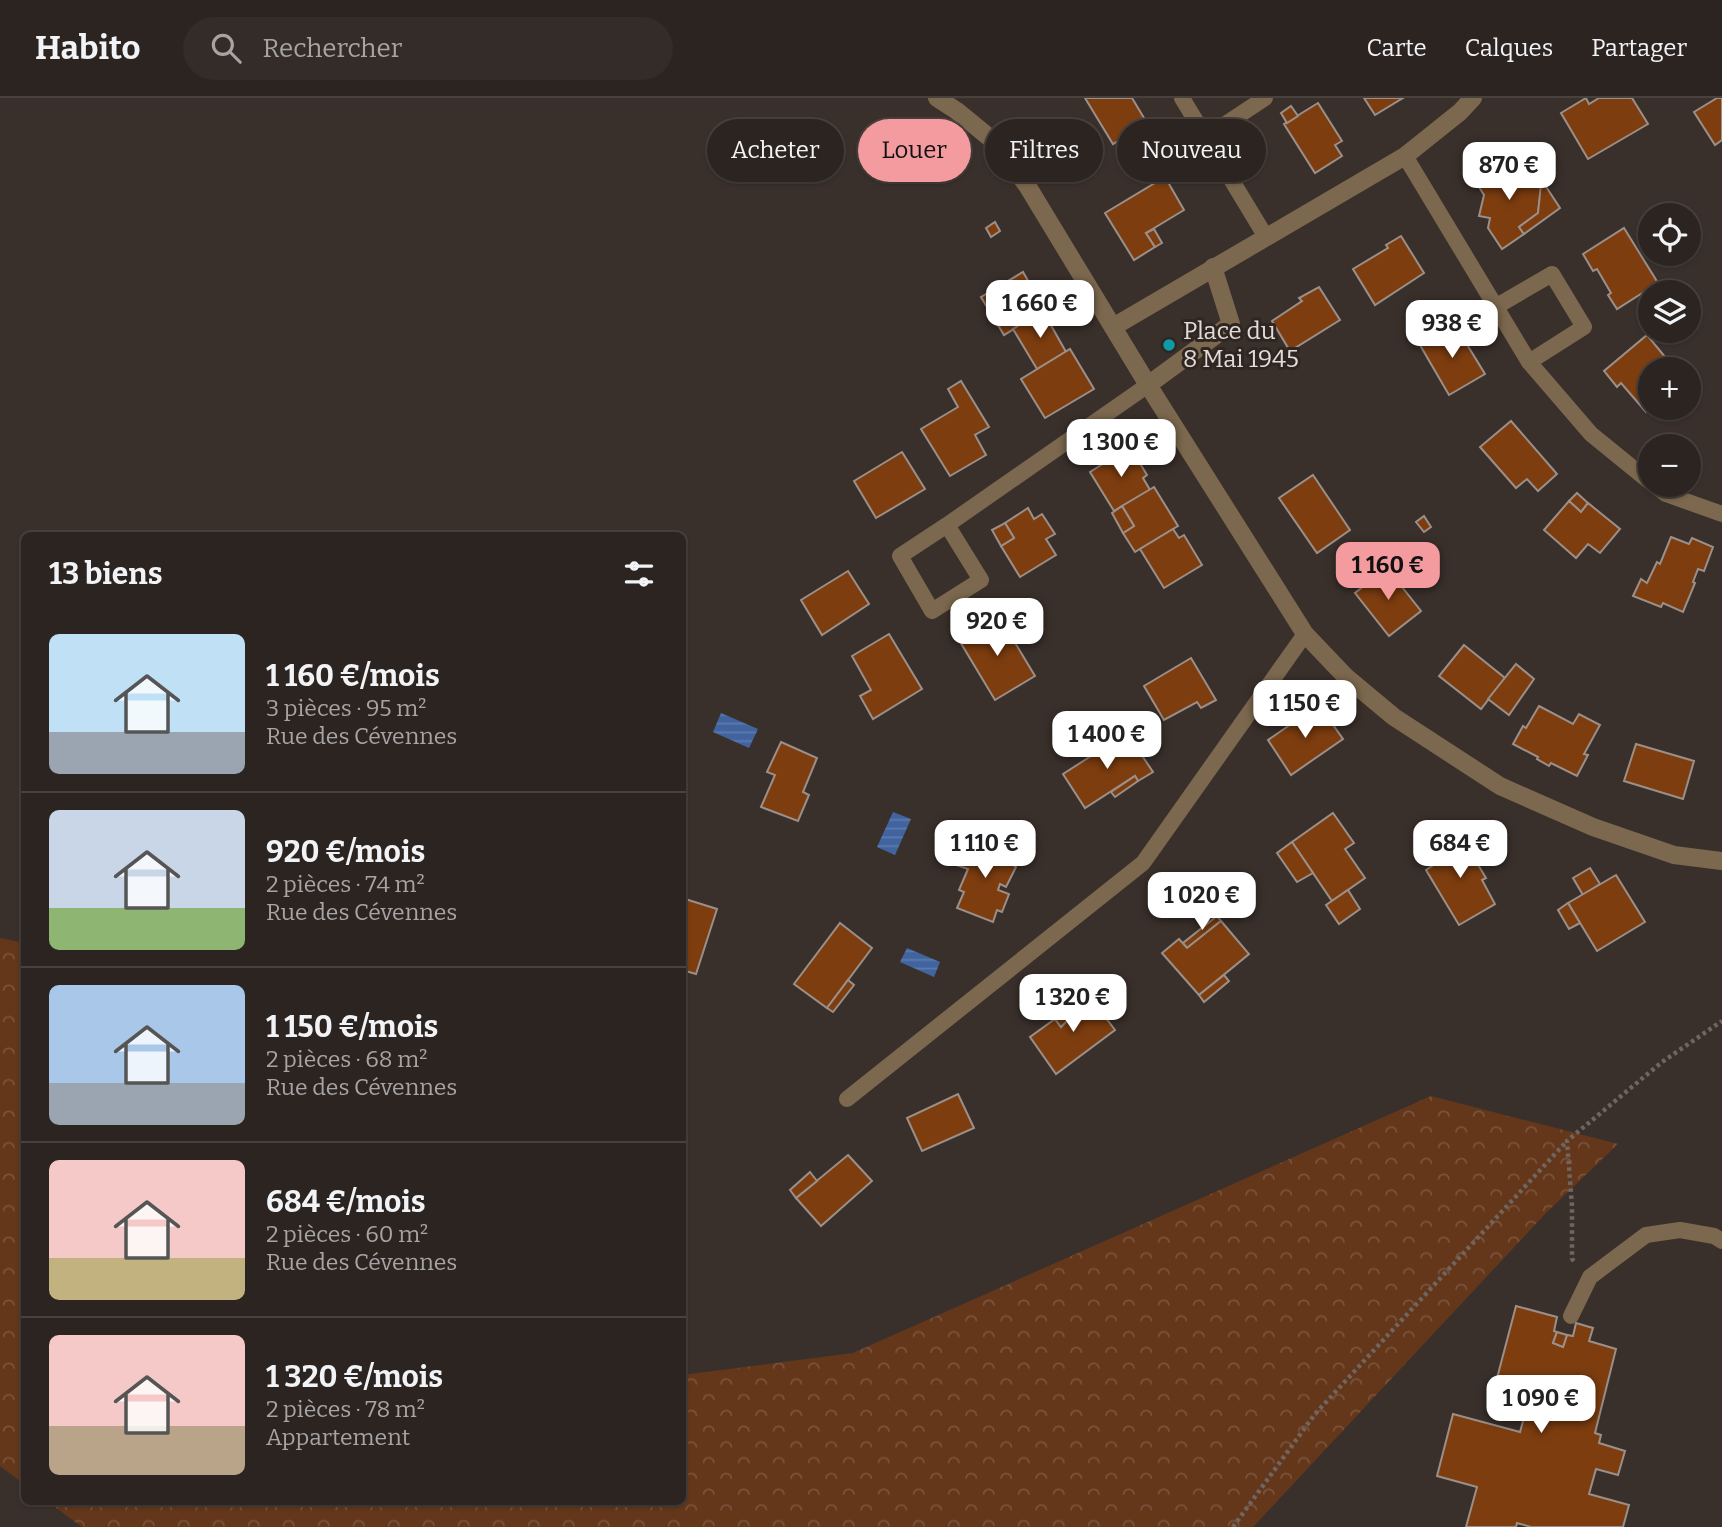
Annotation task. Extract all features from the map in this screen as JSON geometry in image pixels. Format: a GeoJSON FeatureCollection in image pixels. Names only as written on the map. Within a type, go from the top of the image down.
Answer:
{"type":"FeatureCollection","features":[{"type":"Feature","properties":{"kind":"street"},"geometry":{"type":"LineString","coordinates":[[937,98],[996,143],[1028,187],[1148,385],[1305,634],[1346,677],[1394,717],[1500,786],[1593,827],[1674,855],[1722,861]]}},
{"type":"Feature","properties":{"kind":"street"},"geometry":{"type":"LineString","coordinates":[[1113,327],[1405,156],[1460,112],[1473,98]]}},
{"type":"Feature","properties":{"kind":"street"},"geometry":{"type":"LineString","coordinates":[[1148,385],[1231,324],[1213,267]]}},
{"type":"Feature","properties":{"kind":"lane"},"geometry":{"type":"LineString","coordinates":[[1182,98],[1195,119]]}},
{"type":"Feature","properties":{"kind":"lane"},"geometry":{"type":"LineString","coordinates":[[1233,119],[1265,98]]}},
{"type":"Feature","properties":{"kind":"lane"},"geometry":{"type":"LineString","coordinates":[[1405,156],[1529,362],[1591,434],[1638,472]]}},
{"type":"Feature","properties":{"kind":"lane"},"geometry":{"type":"LineString","coordinates":[[1233,182],[1266,237]]}},
{"type":"Feature","properties":{"kind":"lane"},"geometry":{"type":"LineString","coordinates":[[1497,306],[1552,274],[1584,327],[1529,362]]}},
{"type":"Feature","properties":{"kind":"lane"},"geometry":{"type":"LineString","coordinates":[[947,525],[981,580],[932,611],[900,556],[1148,385]]}},
{"type":"Feature","properties":{"kind":"lane"},"geometry":{"type":"LineString","coordinates":[[1674,497],[1722,514]]}},
{"type":"Feature","properties":{"kind":"lane"},"geometry":{"type":"LineString","coordinates":[[847,1099],[1143,863],[1305,634]]}},
{"type":"Feature","properties":{"kind":"lane"},"geometry":{"type":"LineString","coordinates":[[1571,1316],[1590,1277],[1646,1235],[1680,1230],[1714,1236],[1722,1241]]}},
{"type":"Feature","properties":{"kind":"path"},"geometry":{"type":"LineString","coordinates":[[1233,1527],[1315,1414],[1567,1141],[1662,1062],[1722,1021]]}},
{"type":"Feature","properties":{"kind":"path"},"geometry":{"type":"LineString","coordinates":[[1567,1141],[1572,1206],[1572,1259],[1590,1277]]}},
{"type":"Feature","properties":{"kind":"green space"},"geometry":{"type":"Polygon","coordinates":[[[0,938],[21,942],[21,1482],[0,1466],[0,938]]]}},
{"type":"Feature","properties":{"kind":"green space"},"geometry":{"type":"Polygon","coordinates":[[[1431,1096],[1618,1144],[1546,1213],[1253,1527],[82,1527],[52,1505],[686,1505],[686,1375],[853,1353],[1431,1096]]]}},
{"type":"Feature","properties":{"kind":"water"},"geometry":{"type":"Polygon","coordinates":[[[721,713],[758,729],[749,748],[713,732],[721,713]]]}},
{"type":"Feature","properties":{"kind":"water"},"geometry":{"type":"Polygon","coordinates":[[[893,812],[911,819],[895,855],[877,847],[893,812]]]}},
{"type":"Feature","properties":{"kind":"water"},"geometry":{"type":"Polygon","coordinates":[[[907,948],[940,962],[934,977],[900,962],[907,948]]]}},
{"type":"Feature","properties":{"kind":"building"},"geometry":{"type":"Polygon","coordinates":[[[1085,98],[1132,98],[1145,119],[1117,119],[1117,142],[1113,144],[1103,128],[1103,119],[1098,119],[1085,98]]]}},
{"type":"Feature","properties":{"kind":"building"},"geometry":{"type":"Polygon","coordinates":[[[1364,98],[1403,98],[1375,115],[1364,98]]]}},
{"type":"Feature","properties":{"kind":"building"},"geometry":{"type":"Polygon","coordinates":[[[1586,98],[1589,104],[1599,98],[1632,98],[1648,124],[1588,159],[1561,113],[1586,98]]]}},
{"type":"Feature","properties":{"kind":"building"},"geometry":{"type":"Polygon","coordinates":[[[1717,98],[1722,98],[1722,140],[1715,145],[1694,112],[1717,98]]]}},
{"type":"Feature","properties":{"kind":"building"},"geometry":{"type":"Polygon","coordinates":[[[1318,103],[1342,141],[1335,145],[1342,156],[1315,173],[1284,124],[1318,103]]]}},
{"type":"Feature","properties":{"kind":"building"},"geometry":{"type":"Polygon","coordinates":[[[1291,106],[1298,116],[1287,123],[1281,113],[1291,106]]]}},
{"type":"Feature","properties":{"kind":"building"},"geometry":{"type":"Polygon","coordinates":[[[1523,153],[1533,168],[1518,165],[1514,159],[1523,153]]]}},
{"type":"Feature","properties":{"kind":"building"},"geometry":{"type":"Polygon","coordinates":[[[1508,164],[1512,170],[1539,176],[1542,180],[1538,213],[1519,227],[1524,234],[1502,249],[1488,228],[1490,218],[1479,216],[1484,195],[1474,179],[1490,169],[1493,174],[1508,164]]]}},
{"type":"Feature","properties":{"kind":"building"},"geometry":{"type":"Polygon","coordinates":[[[1157,182],[1168,182],[1184,210],[1146,233],[1155,247],[1134,260],[1105,213],[1157,182]]]}},
{"type":"Feature","properties":{"kind":"building"},"geometry":{"type":"Polygon","coordinates":[[[1541,184],[1545,185],[1560,208],[1524,234],[1519,227],[1538,213],[1541,184]]]}},
{"type":"Feature","properties":{"kind":"building"},"geometry":{"type":"Polygon","coordinates":[[[995,222],[1000,231],[991,237],[986,228],[995,222]]]}},
{"type":"Feature","properties":{"kind":"building"},"geometry":{"type":"Polygon","coordinates":[[[1624,228],[1638,251],[1638,266],[1647,266],[1656,280],[1638,280],[1638,296],[1617,309],[1597,269],[1593,271],[1583,254],[1624,228]]]}},
{"type":"Feature","properties":{"kind":"building"},"geometry":{"type":"Polygon","coordinates":[[[1154,229],[1162,243],[1155,247],[1146,233],[1154,229]]]}},
{"type":"Feature","properties":{"kind":"building"},"geometry":{"type":"Polygon","coordinates":[[[1401,236],[1424,273],[1375,305],[1353,269],[1388,248],[1386,245],[1401,236]]]}},
{"type":"Feature","properties":{"kind":"building"},"geometry":{"type":"Polygon","coordinates":[[[1023,272],[1045,310],[1004,335],[981,297],[1023,272]]]}},
{"type":"Feature","properties":{"kind":"building"},"geometry":{"type":"Polygon","coordinates":[[[1319,287],[1340,320],[1290,351],[1272,321],[1302,301],[1299,298],[1319,287]]]}},
{"type":"Feature","properties":{"kind":"building"},"geometry":{"type":"Polygon","coordinates":[[[1043,311],[1066,352],[1037,369],[1013,329],[1043,311]]]}},
{"type":"Feature","properties":{"kind":"building"},"geometry":{"type":"Polygon","coordinates":[[[1455,325],[1485,374],[1449,395],[1420,345],[1455,325]]]}},
{"type":"Feature","properties":{"kind":"building"},"geometry":{"type":"Polygon","coordinates":[[[1638,343],[1654,343],[1665,357],[1638,357],[1638,403],[1621,383],[1617,387],[1604,371],[1638,343]]]}},
{"type":"Feature","properties":{"kind":"building"},"geometry":{"type":"Polygon","coordinates":[[[1070,349],[1094,389],[1045,418],[1021,379],[1070,349]]]}},
{"type":"Feature","properties":{"kind":"building"},"geometry":{"type":"Polygon","coordinates":[[[961,381],[989,427],[975,435],[986,455],[950,476],[921,429],[958,407],[948,389],[961,381]]]}},
{"type":"Feature","properties":{"kind":"building"},"geometry":{"type":"Polygon","coordinates":[[[1511,421],[1557,474],[1538,491],[1527,479],[1516,488],[1480,447],[1511,421]]]}},
{"type":"Feature","properties":{"kind":"building"},"geometry":{"type":"Polygon","coordinates":[[[1130,447],[1147,475],[1143,478],[1150,490],[1114,511],[1090,472],[1130,447]]]}},
{"type":"Feature","properties":{"kind":"building"},"geometry":{"type":"Polygon","coordinates":[[[902,452],[925,489],[876,518],[854,481],[902,452]]]}},
{"type":"Feature","properties":{"kind":"building"},"geometry":{"type":"Polygon","coordinates":[[[1313,475],[1350,530],[1317,553],[1279,498],[1313,475]]]}},
{"type":"Feature","properties":{"kind":"building"},"geometry":{"type":"Polygon","coordinates":[[[1154,487],[1178,526],[1135,552],[1123,533],[1134,526],[1122,506],[1154,487]]]}},
{"type":"Feature","properties":{"kind":"building"},"geometry":{"type":"Polygon","coordinates":[[[1577,493],[1588,503],[1581,512],[1569,501],[1577,493]]]}},
{"type":"Feature","properties":{"kind":"building"},"geometry":{"type":"Polygon","coordinates":[[[1569,501],[1581,512],[1588,503],[1620,529],[1600,553],[1588,544],[1576,558],[1544,530],[1569,501]]]}},
{"type":"Feature","properties":{"kind":"building"},"geometry":{"type":"Polygon","coordinates":[[[1122,506],[1134,526],[1123,533],[1112,513],[1122,506]]]}},
{"type":"Feature","properties":{"kind":"building"},"geometry":{"type":"Polygon","coordinates":[[[1028,508],[1034,519],[1042,514],[1055,534],[1046,539],[1056,555],[1020,577],[1001,546],[1014,538],[1005,523],[1028,508]]]}},
{"type":"Feature","properties":{"kind":"building"},"geometry":{"type":"Polygon","coordinates":[[[1424,516],[1431,527],[1424,532],[1416,522],[1424,516]]]}},
{"type":"Feature","properties":{"kind":"building"},"geometry":{"type":"Polygon","coordinates":[[[1005,523],[1014,538],[1001,546],[992,530],[1005,523]]]}},
{"type":"Feature","properties":{"kind":"building"},"geometry":{"type":"Polygon","coordinates":[[[1173,529],[1179,538],[1184,535],[1202,565],[1164,588],[1140,549],[1173,529]]]}},
{"type":"Feature","properties":{"kind":"building"},"geometry":{"type":"Polygon","coordinates":[[[1671,537],[1689,544],[1692,538],[1713,547],[1704,571],[1698,569],[1683,612],[1663,603],[1661,607],[1633,596],[1641,579],[1647,583],[1657,562],[1660,564],[1671,537]]]}},
{"type":"Feature","properties":{"kind":"building"},"geometry":{"type":"Polygon","coordinates":[[[1387,568],[1421,611],[1389,636],[1355,593],[1387,568]]]}},
{"type":"Feature","properties":{"kind":"building"},"geometry":{"type":"Polygon","coordinates":[[[848,571],[869,604],[822,635],[801,600],[848,571]]]}},
{"type":"Feature","properties":{"kind":"building"},"geometry":{"type":"Polygon","coordinates":[[[999,616],[1035,676],[995,700],[959,640],[979,628],[982,632],[990,627],[987,623],[999,616]]]}},
{"type":"Feature","properties":{"kind":"building"},"geometry":{"type":"Polygon","coordinates":[[[889,634],[922,689],[873,719],[860,696],[871,690],[852,656],[889,634]]]}},
{"type":"Feature","properties":{"kind":"building"},"geometry":{"type":"Polygon","coordinates":[[[1464,645],[1505,678],[1481,709],[1439,676],[1464,645]]]}},
{"type":"Feature","properties":{"kind":"building"},"geometry":{"type":"Polygon","coordinates":[[[1191,658],[1216,700],[1201,708],[1197,702],[1164,720],[1144,686],[1191,658]]]}},
{"type":"Feature","properties":{"kind":"building"},"geometry":{"type":"Polygon","coordinates":[[[1516,664],[1534,679],[1509,715],[1488,699],[1516,664]]]}},
{"type":"Feature","properties":{"kind":"building"},"geometry":{"type":"Polygon","coordinates":[[[1319,705],[1343,739],[1291,775],[1268,740],[1319,705]]]}},
{"type":"Feature","properties":{"kind":"building"},"geometry":{"type":"Polygon","coordinates":[[[1539,706],[1573,724],[1579,714],[1600,725],[1584,754],[1588,755],[1577,776],[1551,763],[1549,766],[1513,744],[1539,706]]]}},
{"type":"Feature","properties":{"kind":"building"},"geometry":{"type":"Polygon","coordinates":[[[1127,733],[1153,772],[1138,781],[1135,776],[1085,808],[1063,774],[1127,733]]]}},
{"type":"Feature","properties":{"kind":"building"},"geometry":{"type":"Polygon","coordinates":[[[781,742],[817,758],[803,792],[809,795],[798,821],[761,807],[775,775],[767,772],[781,742]]]}},
{"type":"Feature","properties":{"kind":"building"},"geometry":{"type":"Polygon","coordinates":[[[1636,744],[1694,761],[1683,799],[1624,781],[1636,744]]]}},
{"type":"Feature","properties":{"kind":"building"},"geometry":{"type":"Polygon","coordinates":[[[1135,776],[1138,781],[1115,797],[1111,792],[1135,776]]]}},
{"type":"Feature","properties":{"kind":"building"},"geometry":{"type":"Polygon","coordinates":[[[1333,813],[1354,843],[1345,849],[1365,878],[1332,901],[1292,842],[1333,813]]]}},
{"type":"Feature","properties":{"kind":"building"},"geometry":{"type":"Polygon","coordinates":[[[1459,833],[1486,878],[1482,880],[1495,904],[1459,925],[1426,870],[1438,862],[1431,849],[1459,833]]]}},
{"type":"Feature","properties":{"kind":"building"},"geometry":{"type":"Polygon","coordinates":[[[985,842],[1013,854],[1010,863],[1016,867],[1006,887],[1000,884],[998,890],[1009,894],[1002,912],[997,910],[993,922],[957,908],[964,892],[959,890],[968,869],[956,865],[965,845],[980,852],[985,842]]]}},
{"type":"Feature","properties":{"kind":"building"},"geometry":{"type":"Polygon","coordinates":[[[1292,842],[1313,873],[1297,882],[1277,853],[1292,842]]]}},
{"type":"Feature","properties":{"kind":"building"},"geometry":{"type":"Polygon","coordinates":[[[1590,868],[1600,884],[1583,895],[1573,878],[1590,868]]]}},
{"type":"Feature","properties":{"kind":"building"},"geometry":{"type":"Polygon","coordinates":[[[1616,875],[1645,922],[1597,951],[1568,903],[1616,875]]]}},
{"type":"Feature","properties":{"kind":"building"},"geometry":{"type":"Polygon","coordinates":[[[1348,890],[1360,909],[1339,924],[1326,905],[1348,890]]]}},
{"type":"Feature","properties":{"kind":"building"},"geometry":{"type":"Polygon","coordinates":[[[686,899],[717,909],[696,974],[686,971],[686,899]]]}},
{"type":"Feature","properties":{"kind":"building"},"geometry":{"type":"Polygon","coordinates":[[[1568,903],[1580,923],[1569,929],[1558,910],[1568,903]]]}},
{"type":"Feature","properties":{"kind":"building"},"geometry":{"type":"Polygon","coordinates":[[[1217,916],[1221,921],[1187,948],[1183,943],[1217,916]]]}},
{"type":"Feature","properties":{"kind":"building"},"geometry":{"type":"Polygon","coordinates":[[[1221,921],[1249,954],[1199,995],[1162,953],[1179,939],[1187,948],[1221,921]]]}},
{"type":"Feature","properties":{"kind":"building"},"geometry":{"type":"Polygon","coordinates":[[[840,923],[872,948],[827,1008],[794,984],[840,923]]]}},
{"type":"Feature","properties":{"kind":"building"},"geometry":{"type":"Polygon","coordinates":[[[1224,975],[1229,981],[1204,1002],[1199,995],[1224,975]]]}},
{"type":"Feature","properties":{"kind":"building"},"geometry":{"type":"Polygon","coordinates":[[[848,980],[854,985],[833,1012],[827,1008],[848,980]]]}},
{"type":"Feature","properties":{"kind":"building"},"geometry":{"type":"Polygon","coordinates":[[[1088,994],[1115,1030],[1056,1074],[1030,1037],[1055,1019],[1061,1027],[1067,1021],[1062,1014],[1088,994]]]}},
{"type":"Feature","properties":{"kind":"building"},"geometry":{"type":"Polygon","coordinates":[[[1062,1014],[1067,1021],[1061,1027],[1055,1019],[1062,1014]]]}},
{"type":"Feature","properties":{"kind":"building"},"geometry":{"type":"Polygon","coordinates":[[[958,1094],[974,1128],[922,1151],[907,1118],[958,1094]]]}},
{"type":"Feature","properties":{"kind":"building"},"geometry":{"type":"Polygon","coordinates":[[[848,1155],[872,1181],[821,1226],[796,1198],[848,1155]]]}},
{"type":"Feature","properties":{"kind":"building"},"geometry":{"type":"Polygon","coordinates":[[[810,1172],[817,1181],[796,1198],[790,1190],[810,1172]]]}},
{"type":"Feature","properties":{"kind":"building"},"geometry":{"type":"Polygon","coordinates":[[[1516,1306],[1557,1317],[1554,1331],[1557,1332],[1553,1343],[1563,1347],[1567,1335],[1573,1336],[1576,1323],[1593,1328],[1589,1341],[1616,1349],[1595,1433],[1601,1435],[1599,1443],[1625,1451],[1618,1475],[1596,1469],[1589,1494],[1629,1505],[1623,1527],[1531,1527],[1517,1523],[1516,1527],[1466,1527],[1477,1487],[1437,1476],[1453,1414],[1520,1432],[1529,1400],[1507,1394],[1509,1385],[1496,1382],[1516,1306]]]}},
{"type":"Feature","properties":{"kind":"building"},"geometry":{"type":"Polygon","coordinates":[[[1557,1332],[1567,1335],[1563,1347],[1553,1343],[1557,1332]]]}},
{"type":"Feature","properties":{"kind":"place","name":"Place du 8 Mai 1945"},"geometry":{"type":"Point","coordinates":[1169,345]}}]}
